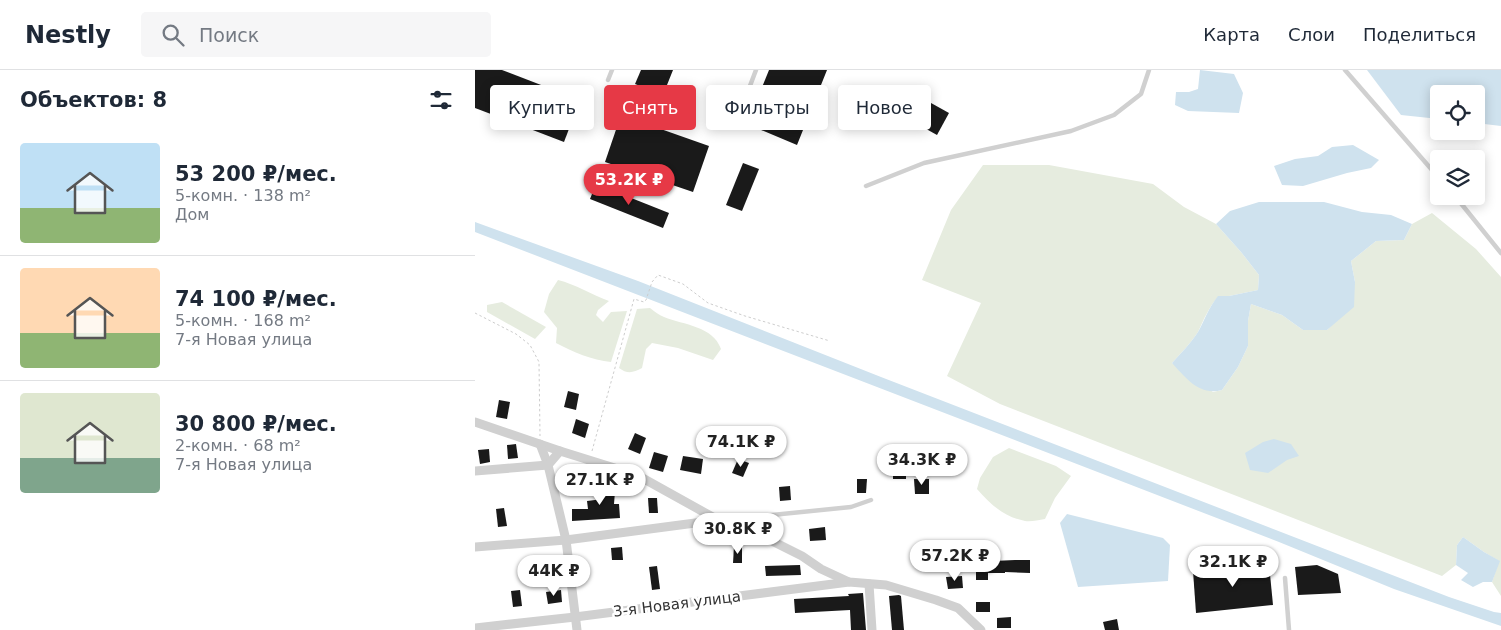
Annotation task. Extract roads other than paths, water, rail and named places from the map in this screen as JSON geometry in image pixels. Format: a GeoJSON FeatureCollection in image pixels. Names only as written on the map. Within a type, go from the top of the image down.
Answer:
{"type":"FeatureCollection","features":[{"type":"Feature","properties":{"kind":"street"},"geometry":{"type":"LineString","coordinates":[[475,422],[637,475],[718,520],[744,527],[761,535],[849,582],[886,585],[958,608],[981,630]]}},
{"type":"Feature","properties":{"kind":"street"},"geometry":{"type":"LineString","coordinates":[[540,444],[549,465],[566,540],[577,630]]}},
{"type":"Feature","properties":{"kind":"street"},"geometry":{"type":"LineString","coordinates":[[475,471],[549,465],[560,451]]}},
{"type":"Feature","properties":{"kind":"street"},"geometry":{"type":"LineString","coordinates":[[475,547],[566,540],[718,520]]}},
{"type":"Feature","properties":{"kind":"street","name":"3-я Новая улица"},"geometry":{"type":"LineString","coordinates":[[475,628],[849,582]]}},
{"type":"Feature","properties":{"kind":"street"},"geometry":{"type":"LineString","coordinates":[[869,584],[872,630]]}},
{"type":"Feature","properties":{"kind":"lane"},"geometry":{"type":"LineString","coordinates":[[608,80],[612,70]]}},
{"type":"Feature","properties":{"kind":"lane"},"geometry":{"type":"LineString","coordinates":[[750,85],[756,70]]}},
{"type":"Feature","properties":{"kind":"lane"},"geometry":{"type":"LineString","coordinates":[[866,186],[924,163],[1071,131],[1114,115],[1141,94],[1149,70]]}},
{"type":"Feature","properties":{"kind":"lane"},"geometry":{"type":"LineString","coordinates":[[1345,70],[1430,168]]}},
{"type":"Feature","properties":{"kind":"lane"},"geometry":{"type":"LineString","coordinates":[[1462,205],[1501,253]]}},
{"type":"Feature","properties":{"kind":"lane"},"geometry":{"type":"LineString","coordinates":[[731,524],[743,518],[851,507],[871,500]]}},
{"type":"Feature","properties":{"kind":"lane"},"geometry":{"type":"LineString","coordinates":[[1285,578],[1289,630]]}},
{"type":"Feature","properties":{"kind":"water"},"geometry":{"type":"Polygon","coordinates":[[[1200,70],[1234,74],[1243,93],[1239,113],[1188,111],[1175,105],[1176,92],[1189,92],[1198,89],[1200,70]]]}},
{"type":"Feature","properties":{"kind":"water"},"geometry":{"type":"Polygon","coordinates":[[[1367,70],[1501,70],[1501,126],[1485,124],[1485,85],[1430,85],[1430,118],[1401,115],[1367,70]]]}},
{"type":"Feature","properties":{"kind":"water"},"geometry":{"type":"Polygon","coordinates":[[[1353,145],[1379,160],[1371,168],[1303,186],[1282,185],[1274,166],[1295,159],[1318,156],[1332,147],[1353,145]]]}},
{"type":"Feature","properties":{"kind":"water"},"geometry":{"type":"Polygon","coordinates":[[[1259,202],[1324,202],[1362,212],[1391,215],[1412,224],[1404,240],[1376,241],[1351,261],[1355,282],[1354,307],[1327,330],[1303,330],[1282,315],[1251,304],[1248,321],[1248,346],[1238,367],[1222,390],[1206,390],[1194,384],[1172,363],[1198,332],[1218,296],[1229,296],[1258,290],[1259,275],[1216,224],[1230,211],[1259,202]]]}},
{"type":"Feature","properties":{"kind":"water"},"geometry":{"type":"Polygon","coordinates":[[[475,222],[638,281],[1449,597],[1501,613],[1501,626],[1394,589],[1279,542],[475,232],[475,222]]]}},
{"type":"Feature","properties":{"kind":"water"},"geometry":{"type":"Polygon","coordinates":[[[1274,439],[1291,444],[1299,456],[1287,460],[1268,473],[1250,470],[1245,453],[1263,442],[1274,439]]]}},
{"type":"Feature","properties":{"kind":"water"},"geometry":{"type":"Polygon","coordinates":[[[1067,514],[1163,538],[1170,545],[1168,581],[1078,587],[1060,523],[1067,514]]]}},
{"type":"Feature","properties":{"kind":"water"},"geometry":{"type":"Polygon","coordinates":[[[1463,537],[1500,561],[1492,582],[1483,582],[1473,587],[1461,580],[1468,573],[1456,565],[1457,545],[1463,537]]]}}]}
